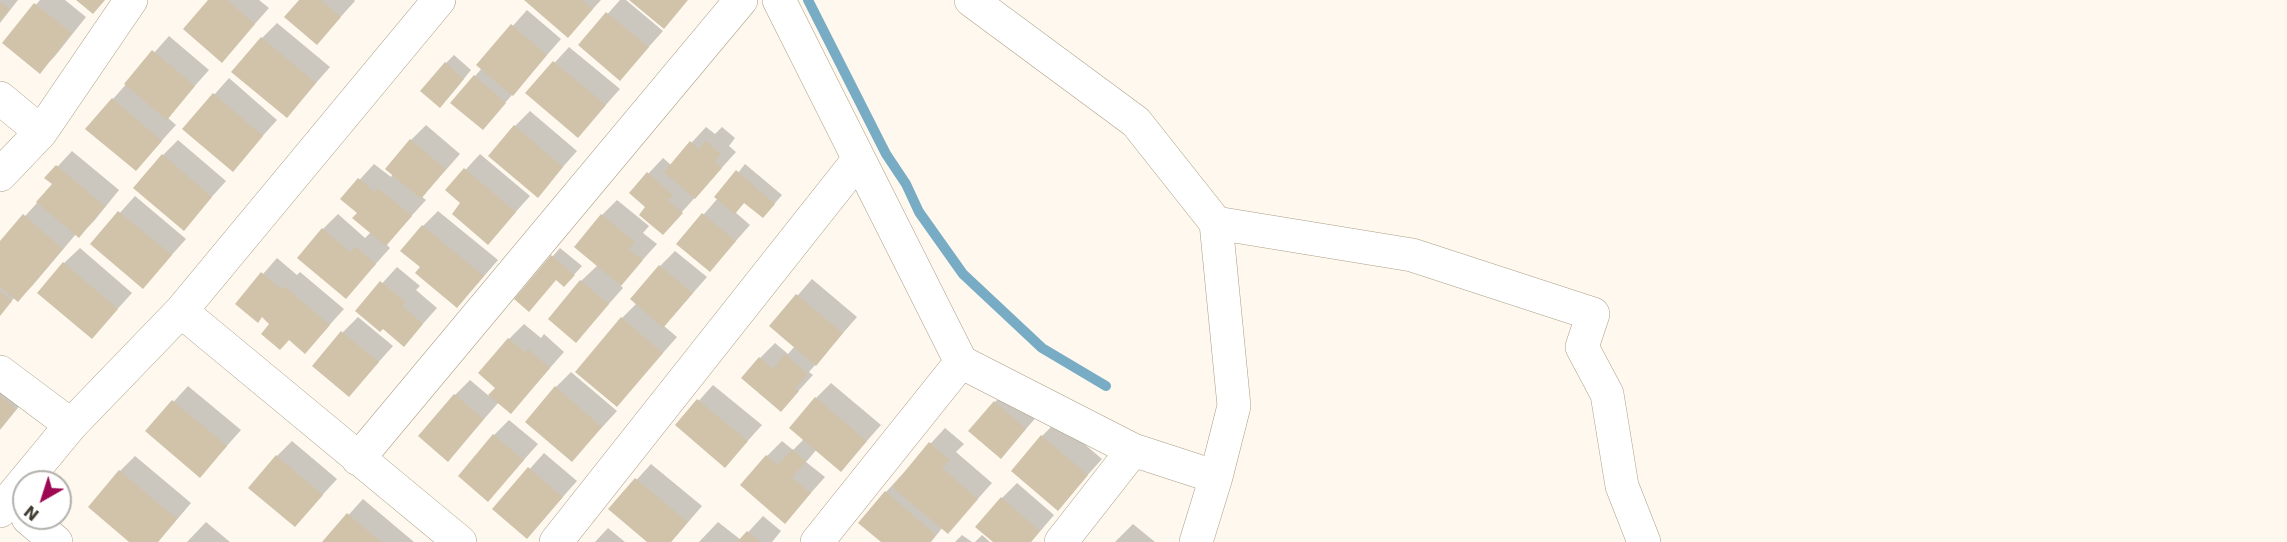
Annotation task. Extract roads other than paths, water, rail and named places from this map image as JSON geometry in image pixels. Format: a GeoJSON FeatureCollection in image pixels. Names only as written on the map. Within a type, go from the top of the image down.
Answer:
{"type":"FeatureCollection","features":[{"type":"Feature","properties":{"kind":"street"},"geometry":{"type":"LineString","coordinates":[[0,175],[40,132],[131,0]]}},
{"type":"Feature","properties":{"kind":"street"},"geometry":{"type":"LineString","coordinates":[[42,470],[71,425],[181,312],[439,0]]}},
{"type":"Feature","properties":{"kind":"street"},"geometry":{"type":"LineString","coordinates":[[358,459],[741,0]]}},
{"type":"Feature","properties":{"kind":"street"},"geometry":{"type":"LineString","coordinates":[[779,0],[961,362],[1133,450],[1216,477]]}},
{"type":"Feature","properties":{"kind":"street"},"geometry":{"type":"LineString","coordinates":[[971,0],[1136,122],[1216,223],[1234,406],[1196,542]]}},
{"type":"Feature","properties":{"kind":"street"},"geometry":{"type":"LineString","coordinates":[[0,98],[40,132]]}},
{"type":"Feature","properties":{"kind":"street"},"geometry":{"type":"LineString","coordinates":[[556,542],[859,159]]}},
{"type":"Feature","properties":{"kind":"street"},"geometry":{"type":"LineString","coordinates":[[1216,223],[1412,255],[1593,314],[1582,347],[1607,394],[1622,486],[1644,542]]}},
{"type":"Feature","properties":{"kind":"street"},"geometry":{"type":"LineString","coordinates":[[181,312],[460,542]]}},
{"type":"Feature","properties":{"kind":"street"},"geometry":{"type":"LineString","coordinates":[[817,542],[961,362]]}},
{"type":"Feature","properties":{"kind":"street"},"geometry":{"type":"LineString","coordinates":[[0,372],[71,425]]}},
{"type":"Feature","properties":{"kind":"street"},"geometry":{"type":"LineString","coordinates":[[1060,542],[1133,450]]}},
{"type":"Feature","properties":{"kind":"street"},"geometry":{"type":"LineString","coordinates":[[40,530],[56,542]]}},
{"type":"Feature","properties":{"kind":"waterway"},"geometry":{"type":"LineString","coordinates":[[808,0],[886,154],[906,184],[919,212],[963,274],[1042,348],[1106,386]]}}]}
